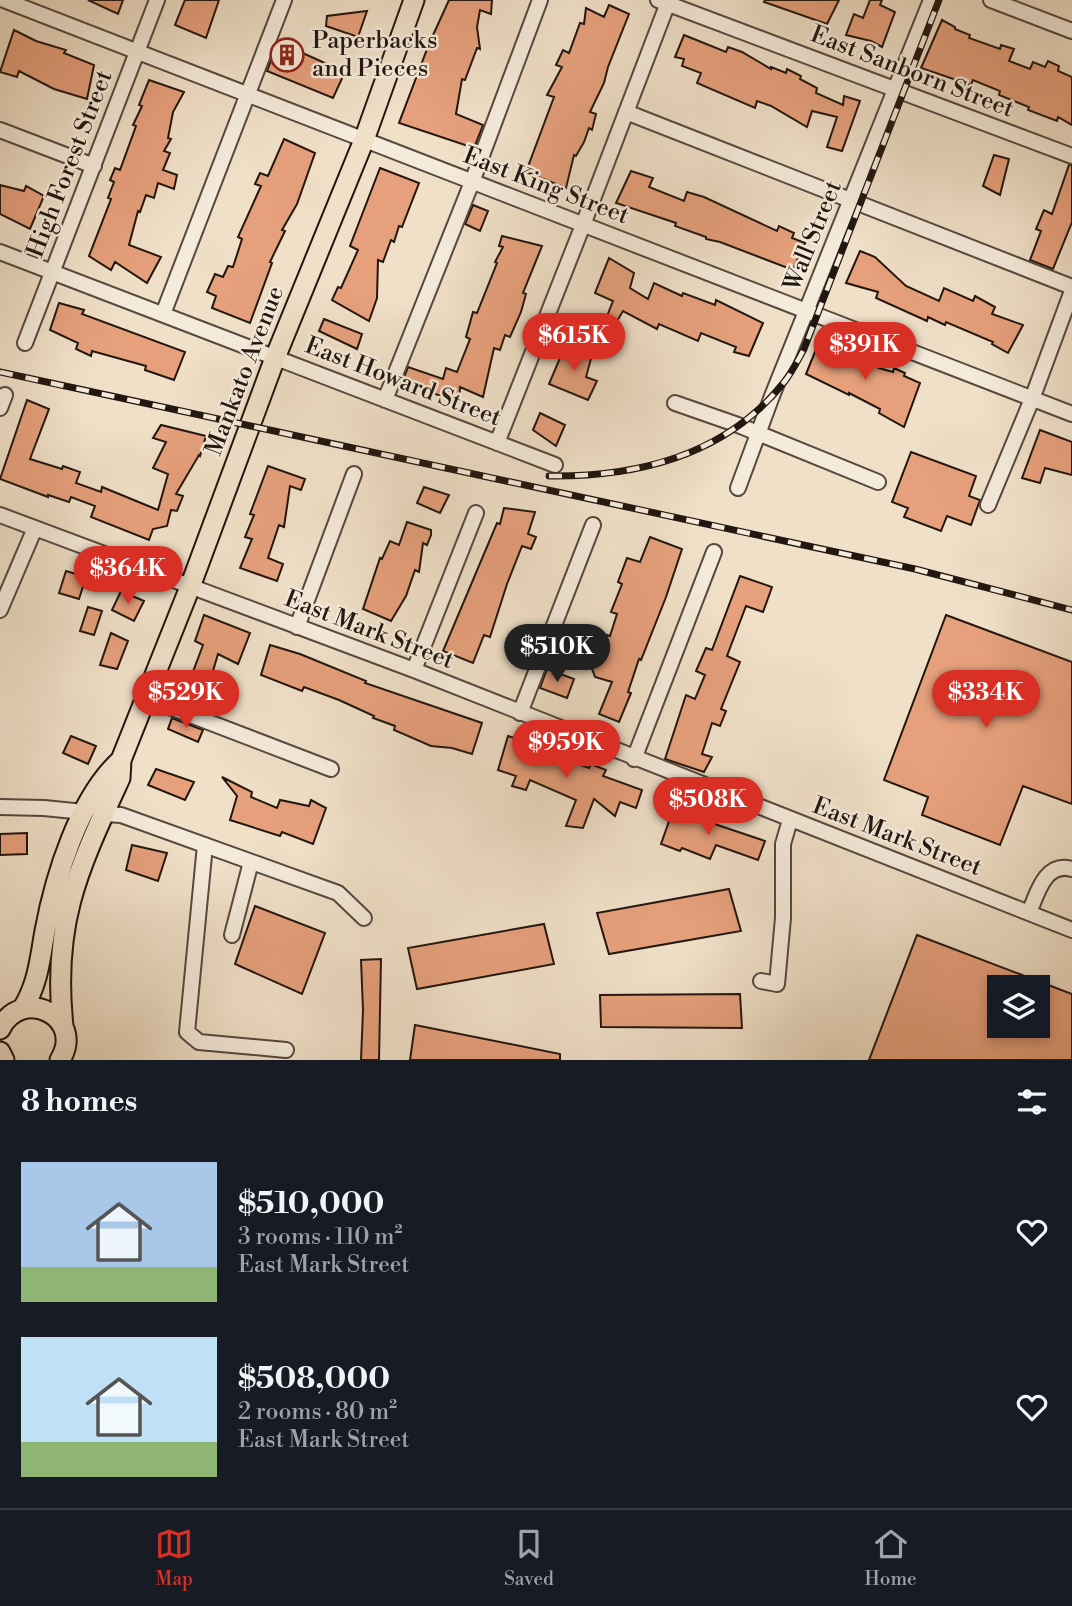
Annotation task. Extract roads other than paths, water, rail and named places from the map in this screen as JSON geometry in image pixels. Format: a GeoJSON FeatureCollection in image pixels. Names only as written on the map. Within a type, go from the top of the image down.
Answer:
{"type":"FeatureCollection","features":[{"type":"Feature","properties":{"kind":"main road","name":"Mankato Avenue"},"geometry":{"type":"LineString","coordinates":[[60,1060],[67,1041],[63,1026],[59,969],[66,911],[94,813],[110,770],[121,760],[190,587],[275,358],[364,140],[414,0]]}},
{"type":"Feature","properties":{"kind":"main road","name":"Mankato Avenue"},"geometry":{"type":"LineString","coordinates":[[8,1017],[37,979],[60,873],[94,813]]}},
{"type":"Feature","properties":{"kind":"main road","name":"Mankato Avenue"},"geometry":{"type":"LineString","coordinates":[[8,1017],[34,1007],[47,1011],[63,1026]]}},
{"type":"Feature","properties":{"kind":"main road"},"geometry":{"type":"LineString","coordinates":[[0,1052],[4,1060]]}},
{"type":"Feature","properties":{"kind":"street","name":"East King Street"},"geometry":{"type":"LineString","coordinates":[[4,0],[1072,414]]}},
{"type":"Feature","properties":{"kind":"street","name":"High Forest Street"},"geometry":{"type":"LineString","coordinates":[[25,343],[157,0]]}},
{"type":"Feature","properties":{"kind":"street"},"geometry":{"type":"LineString","coordinates":[[163,314],[284,0]]}},
{"type":"Feature","properties":{"kind":"street"},"geometry":{"type":"LineString","coordinates":[[385,400],[472,182],[540,0]]}},
{"type":"Feature","properties":{"kind":"street","name":"Wall Street"},"geometry":{"type":"LineString","coordinates":[[738,488],[931,0]]}},
{"type":"Feature","properties":{"kind":"street"},"geometry":{"type":"LineString","coordinates":[[991,0],[1072,30]]}},
{"type":"Feature","properties":{"kind":"street"},"geometry":{"type":"LineString","coordinates":[[497,443],[626,112],[665,1]]}},
{"type":"Feature","properties":{"kind":"street","name":"East Sanborn Street"},"geometry":{"type":"LineString","coordinates":[[665,1],[1072,156]]}},
{"type":"Feature","properties":{"kind":"street"},"geometry":{"type":"LineString","coordinates":[[626,112],[1072,289],[1032,399],[988,505]]}},
{"type":"Feature","properties":{"kind":"street"},"geometry":{"type":"LineString","coordinates":[[0,130],[94,166]]}},
{"type":"Feature","properties":{"kind":"street","name":"East Howard Street"},"geometry":{"type":"LineString","coordinates":[[0,252],[555,465]]}},
{"type":"Feature","properties":{"kind":"street"},"geometry":{"type":"LineString","coordinates":[[676,403],[759,433],[878,482]]}},
{"type":"Feature","properties":{"kind":"street"},"geometry":{"type":"LineString","coordinates":[[297,627],[355,474]]}},
{"type":"Feature","properties":{"kind":"street"},"geometry":{"type":"LineString","coordinates":[[414,670],[476,513]]}},
{"type":"Feature","properties":{"kind":"street","name":"East Mark Street"},"geometry":{"type":"LineString","coordinates":[[0,515],[414,670],[1072,930]]}},
{"type":"Feature","properties":{"kind":"street"},"geometry":{"type":"LineString","coordinates":[[520,713],[593,525]]}},
{"type":"Feature","properties":{"kind":"street"},"geometry":{"type":"LineString","coordinates":[[0,610],[35,528]]}},
{"type":"Feature","properties":{"kind":"street"},"geometry":{"type":"LineString","coordinates":[[634,759],[715,552]]}},
{"type":"Feature","properties":{"kind":"street"},"geometry":{"type":"LineString","coordinates":[[146,698],[331,769]]}},
{"type":"Feature","properties":{"kind":"street"},"geometry":{"type":"LineString","coordinates":[[0,807],[121,815],[338,893],[363,918]]}},
{"type":"Feature","properties":{"kind":"street"},"geometry":{"type":"LineString","coordinates":[[761,981],[777,984],[783,918],[783,844],[790,820]]}},
{"type":"Feature","properties":{"kind":"street"},"geometry":{"type":"LineString","coordinates":[[205,845],[187,1032],[199,1042],[286,1049]]}},
{"type":"Feature","properties":{"kind":"street"},"geometry":{"type":"LineString","coordinates":[[232,935],[251,862]]}},
{"type":"Feature","properties":{"kind":"street"},"geometry":{"type":"LineString","coordinates":[[1029,913],[1042,882],[1052,870],[1067,867],[1072,869]]}},
{"type":"Feature","properties":{"kind":"railway"},"geometry":{"type":"LineString","coordinates":[[549,476],[615,472],[679,457],[736,427],[762,406],[785,381],[804,349],[939,0]]}},
{"type":"Feature","properties":{"kind":"railway"},"geometry":{"type":"LineString","coordinates":[[0,372],[915,569],[1072,610]]}},
{"type":"Feature","properties":{"kind":"place","name":"Paperbacks and Pieces"},"geometry":{"type":"Point","coordinates":[287,55]}}]}
